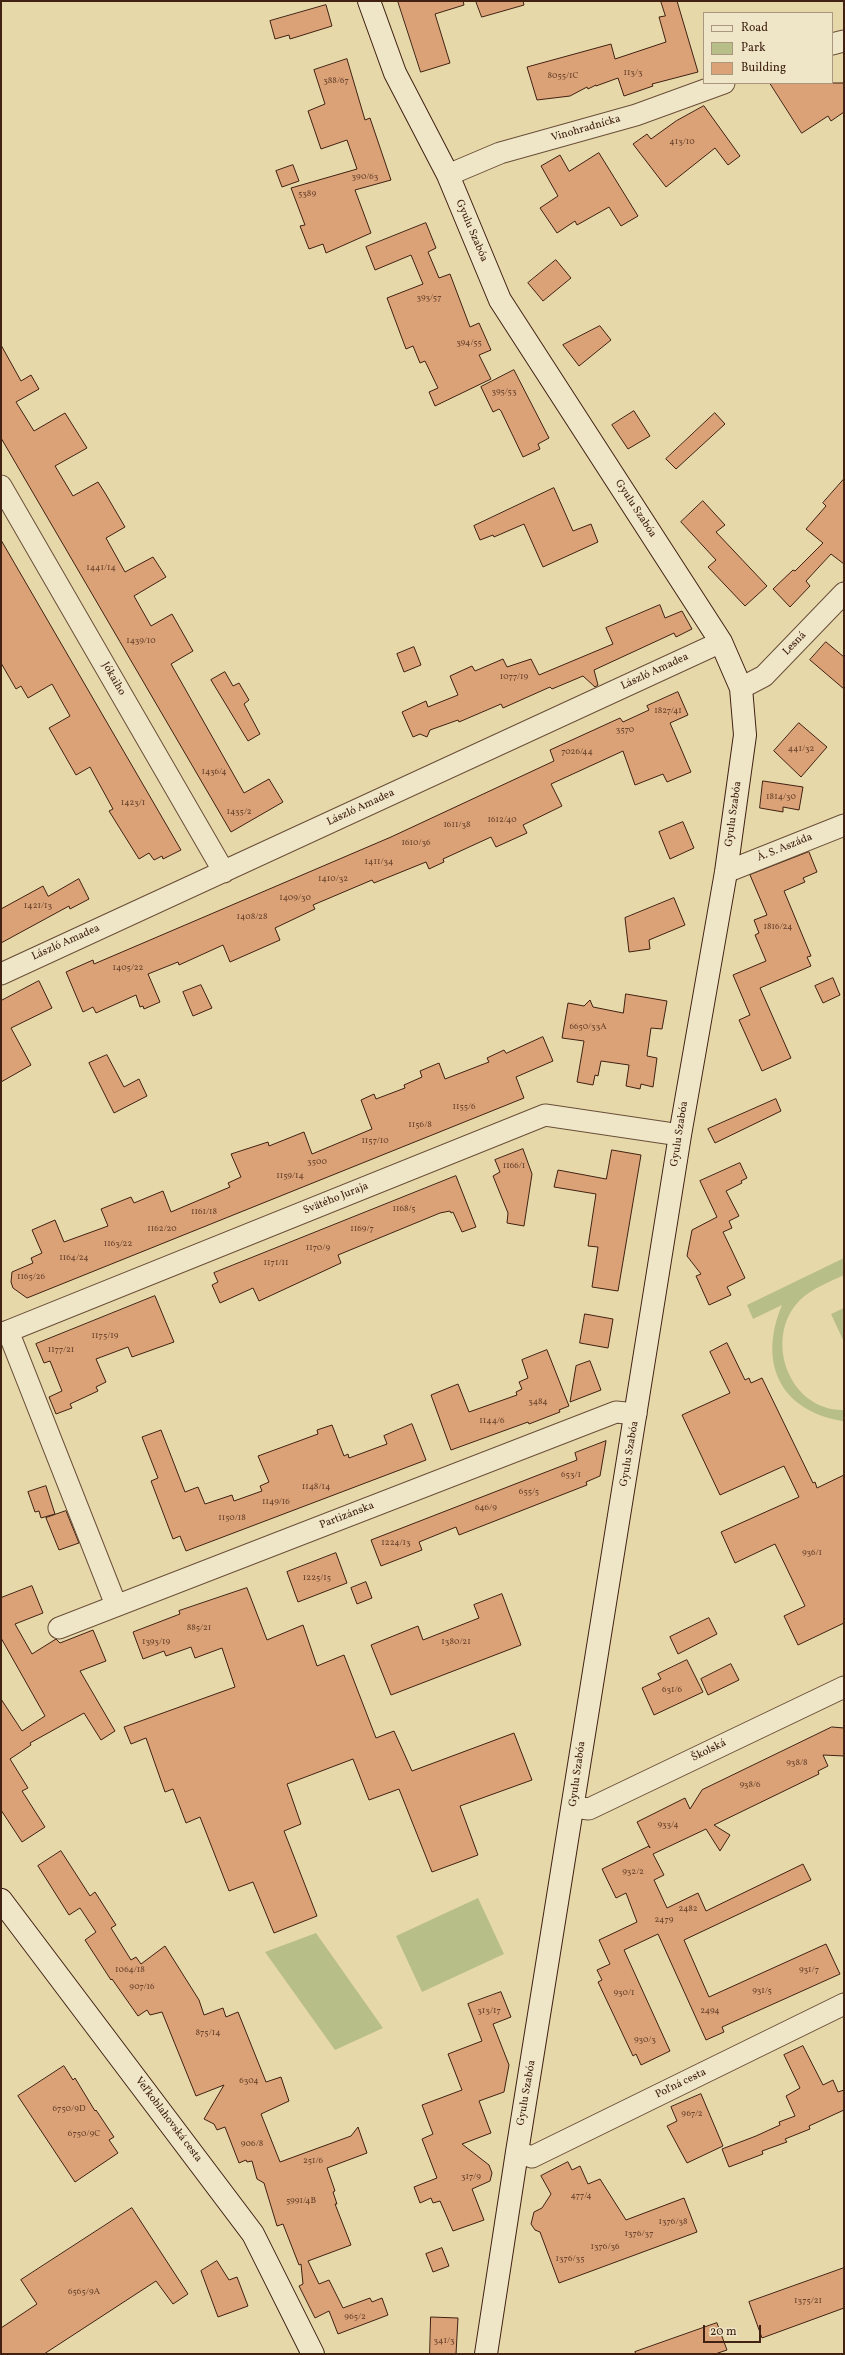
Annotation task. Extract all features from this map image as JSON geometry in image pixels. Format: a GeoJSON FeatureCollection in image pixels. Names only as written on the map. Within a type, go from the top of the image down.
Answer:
{"type":"FeatureCollection","features":[{"type":"Feature","properties":{"kind":"street","name":"Gyulu Szabóa"},"geometry":{"type":"LineString","coordinates":[[368,1],[395,73],[448,175],[500,300],[721,642],[741,688],[745,735],[726,872],[680,1135],[486,2354]]}},
{"type":"Feature","properties":{"kind":"street"},"geometry":{"type":"LineString","coordinates":[[833,44],[844,41]]}},
{"type":"Feature","properties":{"kind":"street","name":"Vinohradnícka"},"geometry":{"type":"LineString","coordinates":[[448,175],[500,153],[636,115],[721,84]]}},
{"type":"Feature","properties":{"kind":"street","name":"Jókaiho"},"geometry":{"type":"LineString","coordinates":[[1,486],[224,872]]}},
{"type":"Feature","properties":{"kind":"street","name":"Lesná"},"geometry":{"type":"LineString","coordinates":[[741,688],[764,676],[844,594]]}},
{"type":"Feature","properties":{"kind":"street","name":"László Amadea"},"geometry":{"type":"LineString","coordinates":[[1,974],[721,642]]}},
{"type":"Feature","properties":{"kind":"street","name":"Á. S. Aszáda"},"geometry":{"type":"LineString","coordinates":[[726,872],[844,825]]}},
{"type":"Feature","properties":{"kind":"street","name":"Svätého Juraja"},"geometry":{"type":"LineString","coordinates":[[4,1333],[544,1115],[680,1135]]}},
{"type":"Feature","properties":{"kind":"street"},"geometry":{"type":"LineString","coordinates":[[4,1333],[116,1605]]}},
{"type":"Feature","properties":{"kind":"street","name":"Partizánska"},"geometry":{"type":"LineString","coordinates":[[58,1628],[616,1412],[636,1414]]}},
{"type":"Feature","properties":{"kind":"street","name":"Školská"},"geometry":{"type":"LineString","coordinates":[[573,1807],[589,1809],[844,1687]]}},
{"type":"Feature","properties":{"kind":"street","name":"Veľkoblahovská cesta"},"geometry":{"type":"LineString","coordinates":[[1,1900],[253,2234],[312,2354]]}},
{"type":"Feature","properties":{"kind":"street","name":"Poľná cesta"},"geometry":{"type":"LineString","coordinates":[[517,2152],[532,2156],[844,2004]]}},
{"type":"Feature","properties":{"kind":"green space"},"geometry":{"type":"Polygon","coordinates":[[[844,1258],[844,1275],[815,1289],[799,1301],[788,1317],[783,1334],[783,1352],[787,1370],[796,1386],[809,1399],[825,1407],[844,1410],[844,1421],[842,1421],[820,1415],[803,1406],[789,1394],[779,1380],[774,1364],[772,1346],[775,1326],[782,1305],[753,1319],[747,1305],[844,1258]]]}},
{"type":"Feature","properties":{"kind":"green space"},"geometry":{"type":"Polygon","coordinates":[[[844,1308],[844,1342],[831,1314],[844,1308]]]}},
{"type":"Feature","properties":{"kind":"green space"},"geometry":{"type":"Polygon","coordinates":[[[478,1898],[504,1954],[422,1992],[396,1936],[478,1898]]]}},
{"type":"Feature","properties":{"kind":"green space"},"geometry":{"type":"Polygon","coordinates":[[[316,1933],[383,2028],[335,2050],[265,1952],[316,1933]]]}},
{"type":"Feature","properties":{"kind":"building"},"geometry":{"type":"Polygon","coordinates":[[[398,1],[463,1],[464,5],[435,14],[450,63],[421,72],[398,1]]]}},
{"type":"Feature","properties":{"kind":"building"},"geometry":{"type":"Polygon","coordinates":[[[476,1],[523,1],[524,5],[482,17],[476,1]]]}},
{"type":"Feature","properties":{"kind":"building"},"geometry":{"type":"Polygon","coordinates":[[[661,1],[677,1],[698,72],[652,84],[653,86],[624,96],[618,78],[588,89],[587,87],[570,96],[537,100],[527,67],[611,44],[615,59],[666,42],[659,17],[665,16],[661,1]]]}},
{"type":"Feature","properties":{"kind":"building"},"geometry":{"type":"Polygon","coordinates":[[[326,5],[332,26],[290,39],[289,35],[275,39],[270,21],[326,5]]]}},
{"type":"Feature","properties":{"kind":"building"},"geometry":{"type":"Polygon","coordinates":[[[347,59],[365,120],[370,118],[391,180],[355,190],[371,233],[326,253],[323,244],[309,249],[300,226],[305,225],[291,188],[357,169],[347,140],[321,149],[308,111],[325,104],[314,70],[347,59]]]}},
{"type":"Feature","properties":{"kind":"building"},"geometry":{"type":"Polygon","coordinates":[[[844,83],[844,112],[831,121],[828,116],[802,133],[771,84],[844,83]]]}},
{"type":"Feature","properties":{"kind":"building"},"geometry":{"type":"Polygon","coordinates":[[[704,106],[740,156],[728,165],[715,148],[666,187],[633,144],[647,134],[651,139],[676,121],[704,106]]]}},
{"type":"Feature","properties":{"kind":"building"},"geometry":{"type":"Polygon","coordinates":[[[599,153],[638,216],[621,226],[609,207],[577,225],[575,221],[557,233],[540,208],[558,196],[541,166],[560,155],[569,171],[599,153]]]}},
{"type":"Feature","properties":{"kind":"building"},"geometry":{"type":"Polygon","coordinates":[[[293,165],[299,181],[282,187],[276,171],[293,165]]]}},
{"type":"Feature","properties":{"kind":"building"},"geometry":{"type":"Polygon","coordinates":[[[426,223],[436,248],[428,252],[439,278],[450,274],[470,327],[479,323],[491,350],[479,355],[491,379],[435,406],[429,392],[438,388],[425,361],[420,363],[413,346],[406,349],[387,298],[423,284],[411,255],[375,270],[366,247],[426,223]]]}},
{"type":"Feature","properties":{"kind":"building"},"geometry":{"type":"Polygon","coordinates":[[[556,260],[571,278],[543,301],[528,283],[556,260]]]}},
{"type":"Feature","properties":{"kind":"building"},"geometry":{"type":"Polygon","coordinates":[[[600,326],[611,340],[579,366],[563,345],[600,326]]]}},
{"type":"Feature","properties":{"kind":"building"},"geometry":{"type":"Polygon","coordinates":[[[1,345],[21,381],[31,375],[39,389],[16,402],[34,431],[65,413],[87,448],[55,466],[73,496],[98,482],[125,527],[106,538],[125,572],[153,557],[166,577],[134,596],[151,626],[172,614],[193,651],[171,664],[244,793],[269,779],[283,802],[231,832],[1,438],[1,345]]]}},
{"type":"Feature","properties":{"kind":"building"},"geometry":{"type":"Polygon","coordinates":[[[514,370],[549,438],[538,444],[540,449],[523,457],[501,411],[499,409],[493,412],[481,387],[514,370]]]}},
{"type":"Feature","properties":{"kind":"building"},"geometry":{"type":"Polygon","coordinates":[[[634,411],[650,436],[628,449],[612,425],[634,411]]]}},
{"type":"Feature","properties":{"kind":"building"},"geometry":{"type":"Polygon","coordinates":[[[715,413],[725,424],[676,469],[666,459],[715,413]]]}},
{"type":"Feature","properties":{"kind":"building"},"geometry":{"type":"Polygon","coordinates":[[[844,479],[844,564],[831,554],[806,581],[810,586],[790,607],[773,589],[793,570],[795,571],[823,543],[806,529],[826,506],[823,503],[844,479]]]}},
{"type":"Feature","properties":{"kind":"building"},"geometry":{"type":"Polygon","coordinates":[[[554,488],[573,531],[591,524],[598,542],[543,567],[524,524],[494,537],[493,535],[480,540],[474,526],[554,488]]]}},
{"type":"Feature","properties":{"kind":"building"},"geometry":{"type":"Polygon","coordinates":[[[703,501],[725,525],[716,532],[767,586],[745,606],[708,567],[716,560],[681,522],[703,501]]]}},
{"type":"Feature","properties":{"kind":"building"},"geometry":{"type":"Polygon","coordinates":[[[1,540],[181,850],[163,859],[162,856],[154,860],[149,853],[139,859],[109,811],[113,809],[90,767],[76,775],[49,728],[70,716],[52,684],[28,698],[21,686],[16,689],[1,663],[1,540]]]}},
{"type":"Feature","properties":{"kind":"building"},"geometry":{"type":"Polygon","coordinates":[[[660,605],[665,618],[682,611],[692,629],[676,637],[674,633],[594,670],[598,685],[595,687],[583,676],[552,689],[550,687],[503,708],[501,704],[459,722],[458,720],[430,730],[427,737],[420,734],[413,737],[402,712],[426,701],[428,707],[458,695],[450,676],[472,666],[475,671],[503,659],[507,667],[531,659],[539,675],[613,644],[606,628],[660,605]]]}},
{"type":"Feature","properties":{"kind":"building"},"geometry":{"type":"Polygon","coordinates":[[[826,642],[844,657],[844,689],[810,660],[826,642]]]}},
{"type":"Feature","properties":{"kind":"building"},"geometry":{"type":"Polygon","coordinates":[[[414,647],[421,665],[404,672],[397,654],[414,647]]]}},
{"type":"Feature","properties":{"kind":"building"},"geometry":{"type":"Polygon","coordinates":[[[225,672],[233,686],[239,683],[249,700],[244,704],[260,734],[248,741],[211,680],[225,672]]]}},
{"type":"Feature","properties":{"kind":"building"},"geometry":{"type":"Polygon","coordinates":[[[678,692],[688,715],[670,723],[691,772],[667,782],[663,774],[635,785],[623,751],[551,784],[562,806],[523,825],[527,833],[496,847],[491,837],[443,859],[444,862],[429,869],[426,862],[374,883],[372,880],[313,905],[315,909],[275,928],[280,940],[230,962],[223,945],[179,965],[178,962],[148,974],[160,1002],[144,1009],[143,1006],[140,1007],[136,995],[96,1013],[93,1007],[83,1012],[66,972],[93,960],[94,964],[391,837],[554,761],[550,750],[620,718],[623,722],[649,710],[647,706],[678,692]]]}},
{"type":"Feature","properties":{"kind":"building"},"geometry":{"type":"Polygon","coordinates":[[[799,723],[827,747],[801,777],[774,751],[799,723]]]}},
{"type":"Feature","properties":{"kind":"building"},"geometry":{"type":"Polygon","coordinates":[[[763,781],[803,787],[799,810],[783,807],[783,812],[760,808],[763,781]]]}},
{"type":"Feature","properties":{"kind":"building"},"geometry":{"type":"Polygon","coordinates":[[[683,822],[694,848],[670,859],[659,832],[683,822]]]}},
{"type":"Feature","properties":{"kind":"building"},"geometry":{"type":"Polygon","coordinates":[[[809,852],[817,872],[803,878],[805,882],[784,891],[811,956],[807,957],[811,966],[760,988],[791,1058],[762,1071],[739,1020],[750,1015],[733,975],[766,961],[755,935],[759,933],[754,920],[767,915],[750,875],[809,852]]]}},
{"type":"Feature","properties":{"kind":"building"},"geometry":{"type":"Polygon","coordinates":[[[79,879],[89,899],[70,909],[69,906],[1,943],[1,909],[43,886],[48,896],[79,879]]]}},
{"type":"Feature","properties":{"kind":"building"},"geometry":{"type":"Polygon","coordinates":[[[674,898],[685,925],[649,940],[650,949],[629,952],[625,918],[674,898]]]}},
{"type":"Feature","properties":{"kind":"building"},"geometry":{"type":"Polygon","coordinates":[[[833,978],[840,995],[823,1003],[815,986],[833,978]]]}},
{"type":"Feature","properties":{"kind":"building"},"geometry":{"type":"Polygon","coordinates":[[[39,981],[52,1008],[11,1028],[31,1065],[1,1082],[1,1001],[39,981]]]}},
{"type":"Feature","properties":{"kind":"building"},"geometry":{"type":"Polygon","coordinates":[[[201,985],[212,1008],[193,1016],[183,992],[201,985]]]}},
{"type":"Feature","properties":{"kind":"building"},"geometry":{"type":"Polygon","coordinates":[[[626,994],[667,1001],[662,1029],[651,1028],[647,1056],[657,1058],[653,1087],[641,1084],[640,1089],[626,1086],[629,1065],[601,1061],[598,1076],[595,1075],[593,1085],[577,1082],[584,1041],[562,1038],[568,1003],[584,1006],[590,1000],[593,1007],[623,1013],[626,994]]]}},
{"type":"Feature","properties":{"kind":"building"},"geometry":{"type":"Polygon","coordinates":[[[543,1037],[553,1061],[516,1077],[524,1098],[27,1298],[13,1288],[11,1282],[12,1272],[33,1263],[31,1258],[42,1253],[32,1230],[55,1220],[64,1242],[108,1226],[101,1209],[131,1197],[134,1203],[163,1191],[171,1212],[230,1187],[228,1183],[241,1177],[231,1154],[268,1142],[269,1146],[304,1132],[312,1154],[372,1129],[361,1100],[374,1094],[376,1099],[405,1088],[404,1085],[422,1077],[420,1071],[439,1063],[445,1079],[489,1062],[487,1058],[504,1050],[506,1053],[543,1037]]]}},
{"type":"Feature","properties":{"kind":"building"},"geometry":{"type":"Polygon","coordinates":[[[107,1055],[124,1087],[139,1079],[147,1096],[114,1113],[89,1063],[107,1055]]]}},
{"type":"Feature","properties":{"kind":"building"},"geometry":{"type":"Polygon","coordinates":[[[776,1099],[781,1111],[715,1143],[708,1129],[776,1099]]]}},
{"type":"Feature","properties":{"kind":"building"},"geometry":{"type":"Polygon","coordinates":[[[523,1149],[532,1174],[524,1226],[507,1223],[508,1213],[493,1176],[500,1172],[495,1160],[523,1149]]]}},
{"type":"Feature","properties":{"kind":"building"},"geometry":{"type":"Polygon","coordinates":[[[612,1150],[641,1155],[618,1291],[592,1287],[598,1247],[588,1246],[596,1194],[554,1187],[558,1170],[606,1179],[612,1150]]]}},
{"type":"Feature","properties":{"kind":"building"},"geometry":{"type":"Polygon","coordinates":[[[740,1163],[747,1178],[741,1181],[742,1183],[726,1191],[739,1216],[729,1221],[732,1228],[723,1232],[745,1278],[727,1287],[731,1295],[709,1305],[696,1276],[701,1274],[687,1256],[692,1230],[717,1217],[700,1181],[740,1163]]]}},
{"type":"Feature","properties":{"kind":"building"},"geometry":{"type":"Polygon","coordinates":[[[456,1176],[476,1227],[462,1232],[453,1212],[451,1213],[450,1211],[440,1213],[338,1255],[341,1263],[259,1301],[253,1288],[220,1303],[212,1285],[218,1282],[214,1273],[456,1176]]]}},
{"type":"Feature","properties":{"kind":"building"},"geometry":{"type":"Polygon","coordinates":[[[155,1296],[174,1342],[132,1357],[128,1347],[96,1359],[106,1382],[96,1387],[98,1391],[70,1404],[72,1408],[56,1414],[49,1397],[62,1391],[50,1361],[44,1363],[36,1344],[155,1296]]]}},
{"type":"Feature","properties":{"kind":"building"},"geometry":{"type":"Polygon","coordinates":[[[585,1314],[613,1319],[608,1348],[580,1343],[585,1314]]]}},
{"type":"Feature","properties":{"kind":"building"},"geometry":{"type":"Polygon","coordinates":[[[727,1343],[745,1380],[749,1378],[751,1383],[762,1378],[813,1483],[815,1482],[817,1488],[844,1475],[844,1623],[798,1645],[784,1616],[805,1606],[775,1544],[735,1563],[721,1532],[799,1497],[784,1466],[720,1495],[682,1415],[730,1393],[710,1352],[727,1343]]]}},
{"type":"Feature","properties":{"kind":"building"},"geometry":{"type":"Polygon","coordinates":[[[547,1350],[569,1406],[559,1410],[560,1412],[529,1424],[528,1422],[451,1450],[431,1395],[458,1384],[469,1412],[517,1395],[516,1392],[522,1389],[519,1382],[528,1378],[522,1360],[547,1350]]]}},
{"type":"Feature","properties":{"kind":"building"},"geometry":{"type":"Polygon","coordinates":[[[590,1361],[601,1390],[570,1402],[576,1366],[590,1361]]]}},
{"type":"Feature","properties":{"kind":"building"},"geometry":{"type":"Polygon","coordinates":[[[412,1424],[426,1460],[186,1551],[180,1536],[173,1539],[151,1481],[158,1478],[142,1437],[161,1430],[185,1492],[198,1487],[205,1504],[232,1495],[234,1501],[262,1491],[260,1486],[269,1482],[258,1456],[318,1434],[317,1430],[332,1425],[344,1456],[348,1454],[349,1458],[387,1444],[384,1436],[412,1424]]]}},
{"type":"Feature","properties":{"kind":"building"},"geometry":{"type":"Polygon","coordinates":[[[606,1441],[600,1476],[586,1482],[587,1485],[459,1535],[456,1527],[419,1542],[422,1550],[381,1566],[371,1540],[577,1460],[575,1453],[606,1441]]]}},
{"type":"Feature","properties":{"kind":"building"},"geometry":{"type":"Polygon","coordinates":[[[46,1486],[55,1514],[41,1518],[39,1511],[35,1512],[28,1492],[46,1486]]]}},
{"type":"Feature","properties":{"kind":"building"},"geometry":{"type":"Polygon","coordinates":[[[66,1511],[79,1543],[59,1550],[46,1518],[66,1511]]]}},
{"type":"Feature","properties":{"kind":"building"},"geometry":{"type":"Polygon","coordinates":[[[336,1553],[347,1583],[298,1602],[287,1572],[336,1553]]]}},
{"type":"Feature","properties":{"kind":"building"},"geometry":{"type":"Polygon","coordinates":[[[366,1582],[372,1598],[357,1604],[351,1588],[366,1582]]]}},
{"type":"Feature","properties":{"kind":"building"},"geometry":{"type":"Polygon","coordinates":[[[32,1586],[43,1613],[15,1624],[32,1654],[56,1639],[60,1643],[93,1630],[106,1661],[80,1671],[115,1731],[101,1740],[84,1713],[30,1743],[31,1745],[10,1759],[28,1788],[22,1791],[45,1827],[22,1842],[1,1810],[1,1699],[22,1731],[45,1716],[1,1638],[1,1598],[32,1586]]]}},
{"type":"Feature","properties":{"kind":"building"},"geometry":{"type":"Polygon","coordinates":[[[247,1588],[267,1640],[303,1625],[317,1666],[344,1655],[376,1738],[394,1731],[412,1771],[514,1733],[532,1780],[460,1806],[478,1855],[432,1872],[399,1789],[369,1800],[353,1759],[287,1784],[301,1824],[284,1831],[317,1916],[274,1933],[253,1882],[229,1891],[200,1817],[186,1823],[173,1789],[165,1792],[146,1738],[131,1744],[124,1727],[235,1687],[222,1648],[195,1658],[191,1647],[166,1656],[164,1651],[143,1659],[133,1632],[180,1614],[179,1611],[247,1588]]]}},
{"type":"Feature","properties":{"kind":"building"},"geometry":{"type":"Polygon","coordinates":[[[502,1594],[521,1645],[391,1695],[371,1645],[418,1626],[423,1640],[479,1618],[474,1605],[502,1594]]]}},
{"type":"Feature","properties":{"kind":"building"},"geometry":{"type":"Polygon","coordinates":[[[709,1618],[717,1634],[678,1654],[670,1637],[709,1618]]]}},
{"type":"Feature","properties":{"kind":"building"},"geometry":{"type":"Polygon","coordinates":[[[687,1660],[703,1692],[654,1715],[642,1688],[661,1679],[658,1674],[687,1660]]]}},
{"type":"Feature","properties":{"kind":"building"},"geometry":{"type":"Polygon","coordinates":[[[731,1664],[739,1680],[708,1695],[701,1679],[731,1664]]]}},
{"type":"Feature","properties":{"kind":"building"},"geometry":{"type":"Polygon","coordinates":[[[832,1727],[844,1728],[844,1756],[823,1755],[828,1766],[818,1771],[819,1774],[714,1825],[730,1835],[720,1851],[706,1829],[653,1854],[664,1875],[654,1880],[667,1908],[698,1893],[706,1911],[803,1864],[811,1880],[684,1940],[709,1997],[826,1944],[840,1974],[722,2027],[724,2032],[706,2040],[658,1934],[624,1950],[670,2051],[641,2065],[636,2054],[633,2056],[598,1982],[602,1980],[597,1970],[610,1964],[599,1940],[637,1922],[626,1893],[616,1898],[602,1869],[649,1846],[637,1822],[685,1798],[690,1809],[702,1790],[832,1727]]]}},
{"type":"Feature","properties":{"kind":"building"},"geometry":{"type":"Polygon","coordinates":[[[61,1851],[90,1896],[95,1892],[116,1925],[111,1928],[131,1960],[136,1957],[141,1964],[165,1946],[199,2000],[204,2015],[223,2008],[226,2017],[238,2012],[266,2082],[281,2077],[289,2101],[261,2114],[280,2162],[351,2136],[358,2127],[367,2153],[327,2168],[335,2191],[333,2192],[337,2204],[335,2204],[351,2245],[308,2261],[319,2284],[329,2280],[343,2308],[370,2298],[372,2302],[382,2298],[388,2315],[338,2334],[329,2311],[315,2318],[299,2286],[303,2284],[301,2264],[299,2265],[283,2224],[277,2226],[264,2183],[257,2179],[252,2161],[247,2162],[246,2160],[239,2163],[225,2127],[217,2130],[214,2124],[204,2119],[224,2085],[196,2096],[162,2012],[150,2015],[147,2010],[138,2016],[112,1979],[111,1980],[85,1940],[96,1932],[80,1908],[69,1915],[38,1866],[61,1851]]]}},
{"type":"Feature","properties":{"kind":"building"},"geometry":{"type":"Polygon","coordinates":[[[501,1992],[511,2017],[493,2024],[509,2065],[504,2092],[479,2101],[491,2133],[462,2144],[489,2165],[492,2173],[490,2181],[472,2189],[484,2220],[453,2231],[440,2201],[433,2203],[431,2198],[420,2203],[414,2187],[437,2178],[422,2139],[433,2134],[422,2105],[462,2090],[448,2054],[482,2041],[468,2004],[501,1992]]]}},
{"type":"Feature","properties":{"kind":"building"},"geometry":{"type":"Polygon","coordinates":[[[803,2046],[823,2085],[833,2080],[838,2092],[844,2090],[844,2110],[809,2126],[810,2129],[785,2139],[787,2142],[762,2151],[763,2154],[729,2167],[722,2149],[756,2136],[780,2125],[779,2122],[795,2116],[786,2096],[800,2088],[784,2055],[803,2046]]]}},
{"type":"Feature","properties":{"kind":"building"},"geometry":{"type":"Polygon","coordinates":[[[64,2066],[73,2080],[75,2078],[95,2111],[96,2110],[114,2137],[109,2140],[118,2153],[75,2182],[18,2096],[64,2066]]]}},
{"type":"Feature","properties":{"kind":"building"},"geometry":{"type":"Polygon","coordinates":[[[701,2094],[723,2146],[687,2163],[667,2126],[677,2121],[671,2107],[701,2094]]]}},
{"type":"Feature","properties":{"kind":"building"},"geometry":{"type":"Polygon","coordinates":[[[568,2162],[572,2170],[580,2166],[588,2184],[600,2179],[626,2220],[684,2198],[697,2232],[559,2283],[540,2232],[535,2230],[531,2224],[534,2212],[542,2208],[551,2194],[541,2176],[568,2162]]]}},
{"type":"Feature","properties":{"kind":"building"},"geometry":{"type":"Polygon","coordinates":[[[132,2208],[188,2294],[173,2304],[156,2281],[44,2354],[1,2354],[1,2328],[37,2304],[21,2280],[132,2208]]]}},
{"type":"Feature","properties":{"kind":"building"},"geometry":{"type":"Polygon","coordinates":[[[442,2248],[449,2266],[433,2272],[426,2254],[442,2248]]]}},
{"type":"Feature","properties":{"kind":"building"},"geometry":{"type":"Polygon","coordinates":[[[217,2261],[229,2280],[237,2277],[248,2306],[218,2317],[201,2271],[217,2261]]]}},
{"type":"Feature","properties":{"kind":"building"},"geometry":{"type":"Polygon","coordinates":[[[844,2268],[844,2308],[762,2338],[749,2302],[844,2268]]]}},
{"type":"Feature","properties":{"kind":"building"},"geometry":{"type":"Polygon","coordinates":[[[431,2317],[458,2318],[456,2354],[430,2354],[431,2317]]]}},
{"type":"Feature","properties":{"kind":"building"},"geometry":{"type":"Polygon","coordinates":[[[717,2323],[727,2350],[715,2354],[636,2354],[635,2352],[717,2323]]]}}]}
